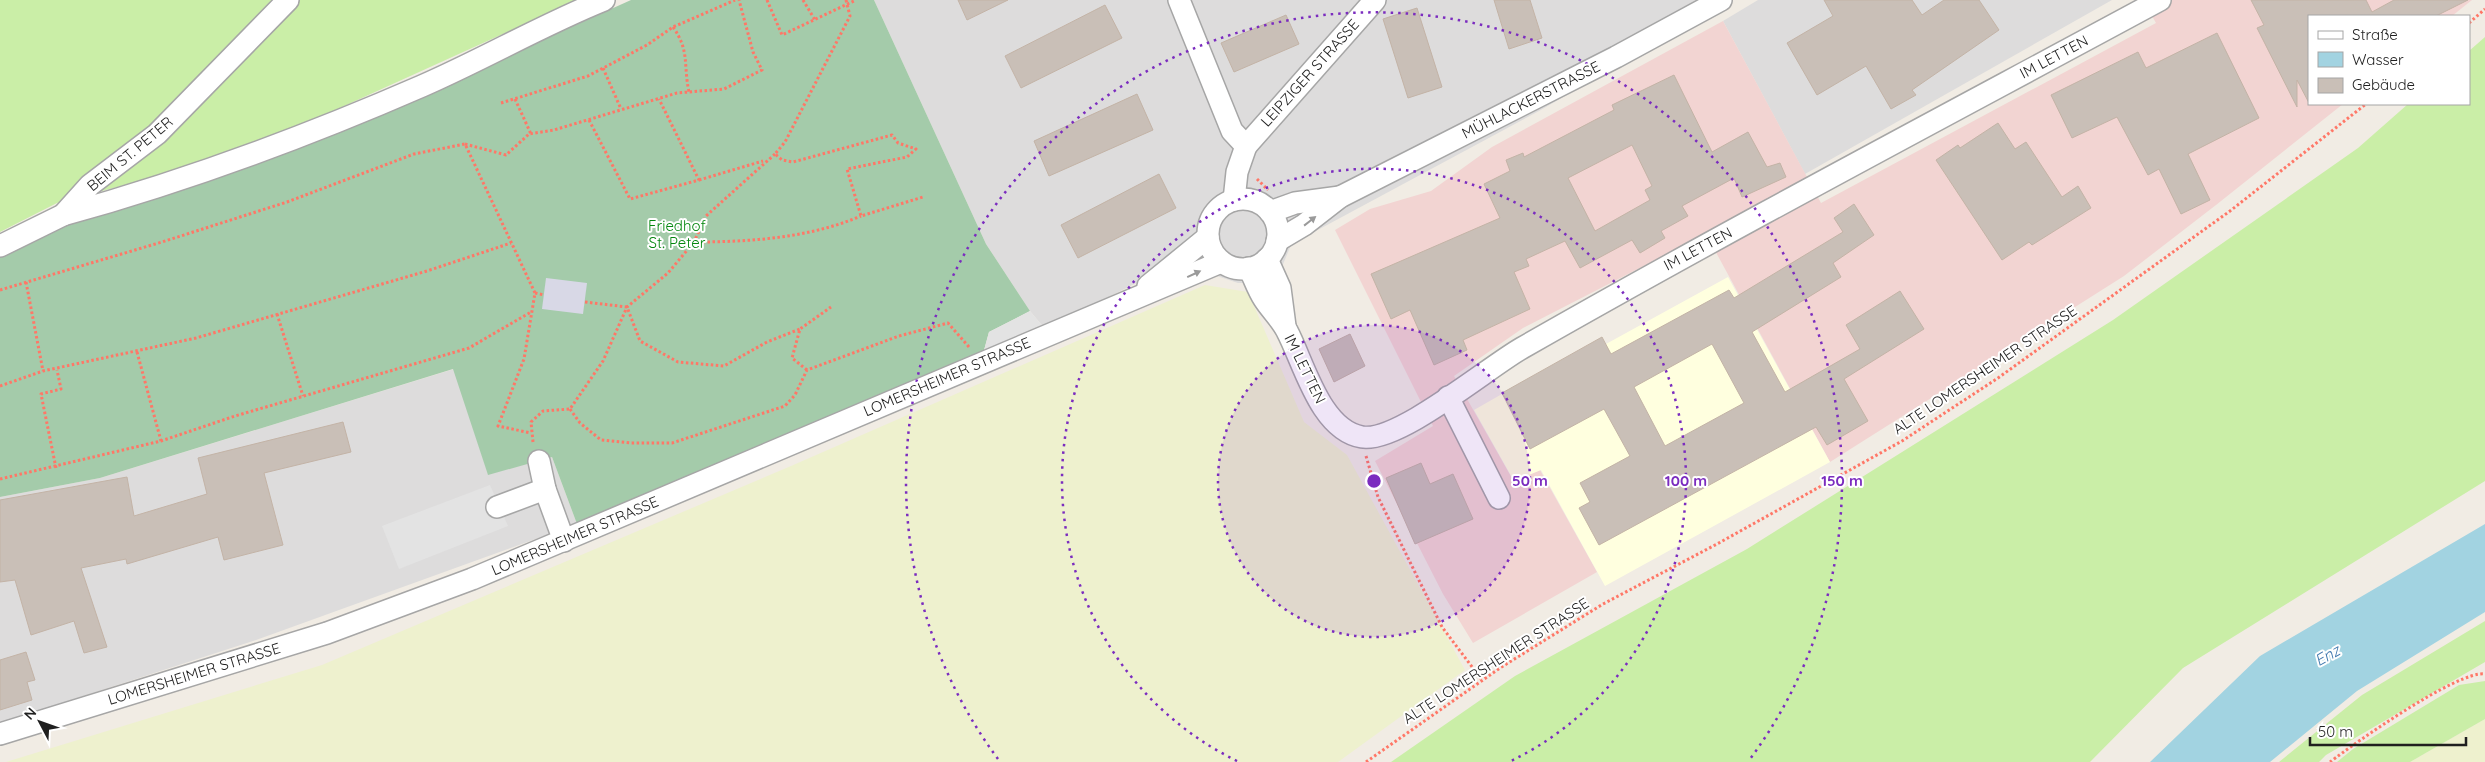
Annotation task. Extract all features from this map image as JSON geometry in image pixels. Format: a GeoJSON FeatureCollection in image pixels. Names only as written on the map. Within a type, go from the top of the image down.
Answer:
{"type":"FeatureCollection","features":[{"type":"Feature","properties":{"kind":"street","name":"BEIM ST. PETER"},"geometry":{"type":"LineString","coordinates":[[0,246],[62,214],[90,185],[157,134],[288,0]]}},
{"type":"Feature","properties":{"kind":"street"},"geometry":{"type":"LineString","coordinates":[[62,214],[126,197],[257,153],[423,85],[604,0]]}},
{"type":"Feature","properties":{"kind":"street"},"geometry":{"type":"LineString","coordinates":[[1179,0],[1232,131],[1246,146],[1237,172],[1234,200]]}},
{"type":"Feature","properties":{"kind":"street","name":"LEIPZIGER STRASSE"},"geometry":{"type":"LineString","coordinates":[[1246,146],[1375,0]]}},
{"type":"Feature","properties":{"kind":"street","name":"MÜHLACKERSTRASSE"},"geometry":{"type":"LineString","coordinates":[[1264,256],[1340,197],[1616,57],[1721,0]]}},
{"type":"Feature","properties":{"kind":"street","name":"IM LETTEN"},"geometry":{"type":"LineString","coordinates":[[1264,256],[1262,297],[1286,328],[1321,406],[1341,428],[1361,437],[1382,437],[1406,426],[1498,362],[1640,280],[2160,0]]}},
{"type":"Feature","properties":{"kind":"street","name":"MÜHLACKERSTRASSE"},"geometry":{"type":"LineString","coordinates":[[1270,212],[1295,203],[1340,197]]}},
{"type":"Feature","properties":{"kind":"street"},"geometry":{"type":"LineString","coordinates":[[1234,200],[1253,201],[1270,212],[1278,230],[1264,256],[1239,269],[1221,262],[1210,247],[1208,237],[1208,227],[1217,210],[1234,200]]}},
{"type":"Feature","properties":{"kind":"street","name":"LOMERSHEIMER STRASSE"},"geometry":{"type":"LineString","coordinates":[[1134,298],[1208,237]]}},
{"type":"Feature","properties":{"kind":"street","name":"LOMERSHEIMER STRASSE"},"geometry":{"type":"LineString","coordinates":[[0,734],[327,633],[472,579],[1221,262]]}},
{"type":"Feature","properties":{"kind":"street"},"geometry":{"type":"LineString","coordinates":[[1448,397],[1500,498]]}},
{"type":"Feature","properties":{"kind":"street"},"geometry":{"type":"LineString","coordinates":[[539,461],[545,489],[564,541]]}},
{"type":"Feature","properties":{"kind":"street"},"geometry":{"type":"LineString","coordinates":[[497,507],[545,489]]}},
{"type":"Feature","properties":{"kind":"path"},"geometry":{"type":"LineString","coordinates":[[0,290],[162,242],[287,202],[414,154],[465,144],[506,155],[531,134],[589,120],[677,93],[724,89],[762,70],[753,52],[737,0],[673,27],[647,45],[603,68],[546,90],[501,102]]}},
{"type":"Feature","properties":{"kind":"path"},"geometry":{"type":"LineString","coordinates":[[767,0],[782,35],[856,0]]}},
{"type":"Feature","properties":{"kind":"path"},"geometry":{"type":"LineString","coordinates":[[803,0],[815,20]]}},
{"type":"Feature","properties":{"kind":"path"},"geometry":{"type":"LineString","coordinates":[[570,409],[603,361],[627,307],[668,273],[694,242],[706,216],[766,160],[775,154],[785,142],[850,16],[846,0]]}},
{"type":"Feature","properties":{"kind":"path"},"geometry":{"type":"LineString","coordinates":[[2470,22],[2485,9]]}},
{"type":"Feature","properties":{"kind":"path"},"geometry":{"type":"LineString","coordinates":[[673,27],[686,51],[684,72],[689,92]]}},
{"type":"Feature","properties":{"kind":"path"},"geometry":{"type":"LineString","coordinates":[[603,68],[621,109]]}},
{"type":"Feature","properties":{"kind":"path"},"geometry":{"type":"LineString","coordinates":[[515,99],[531,134]]}},
{"type":"Feature","properties":{"kind":"path"},"geometry":{"type":"LineString","coordinates":[[660,99],[699,180]]}},
{"type":"Feature","properties":{"kind":"path","name":"ALTE LOMERSHEIMER STRASSE"},"geometry":{"type":"LineString","coordinates":[[1366,762],[1482,680],[1603,604],[1717,544],[1910,436],[1998,378],[2230,211],[2365,105]]}},
{"type":"Feature","properties":{"kind":"path"},"geometry":{"type":"LineString","coordinates":[[589,120],[630,199],[766,160]]}},
{"type":"Feature","properties":{"kind":"path"},"geometry":{"type":"LineString","coordinates":[[775,154],[782,160],[793,162],[892,135],[898,143],[916,149],[907,157],[847,169],[861,216]]}},
{"type":"Feature","properties":{"kind":"path"},"geometry":{"type":"LineString","coordinates":[[465,144],[535,293],[524,359],[498,426],[531,433]]}},
{"type":"Feature","properties":{"kind":"path"},"geometry":{"type":"LineString","coordinates":[[694,242],[743,242],[800,234],[838,226],[861,216],[923,197]]}},
{"type":"Feature","properties":{"kind":"path"},"geometry":{"type":"LineString","coordinates":[[0,386],[43,371],[57,370],[196,338],[427,271],[511,243]]}},
{"type":"Feature","properties":{"kind":"path"},"geometry":{"type":"LineString","coordinates":[[26,282],[43,371]]}},
{"type":"Feature","properties":{"kind":"path"},"geometry":{"type":"LineString","coordinates":[[535,293],[544,295]]}},
{"type":"Feature","properties":{"kind":"path"},"geometry":{"type":"LineString","coordinates":[[585,302],[627,307]]}},
{"type":"Feature","properties":{"kind":"path"},"geometry":{"type":"LineString","coordinates":[[627,307],[640,341],[678,362],[724,366],[767,342],[800,329],[831,307]]}},
{"type":"Feature","properties":{"kind":"path"},"geometry":{"type":"LineString","coordinates":[[0,479],[56,468],[161,441],[303,396],[469,348],[531,312]]}},
{"type":"Feature","properties":{"kind":"path"},"geometry":{"type":"LineString","coordinates":[[277,314],[303,396]]}},
{"type":"Feature","properties":{"kind":"path"},"geometry":{"type":"LineString","coordinates":[[570,409],[580,423],[601,440],[631,443],[672,443],[784,406],[795,395],[807,370],[899,336],[948,323],[983,362]]}},
{"type":"Feature","properties":{"kind":"path"},"geometry":{"type":"LineString","coordinates":[[800,329],[792,358],[807,370]]}},
{"type":"Feature","properties":{"kind":"path"},"geometry":{"type":"LineString","coordinates":[[137,352],[161,441]]}},
{"type":"Feature","properties":{"kind":"path"},"geometry":{"type":"LineString","coordinates":[[56,468],[41,394],[62,388],[57,370]]}},
{"type":"Feature","properties":{"kind":"path"},"geometry":{"type":"LineString","coordinates":[[539,461],[534,453],[531,433],[532,422],[543,411],[570,409]]}},
{"type":"Feature","properties":{"kind":"path"},"geometry":{"type":"LineString","coordinates":[[1361,437],[1378,497],[1442,627],[1482,680]]}},
{"type":"Feature","properties":{"kind":"path"},"geometry":{"type":"LineString","coordinates":[[2330,762],[2354,744],[2457,680],[2483,673],[2485,669]]}},
{"type":"Feature","properties":{"kind":"shaded area"},"geometry":{"type":"Polygon","coordinates":[[[874,0],[1731,0],[1539,111],[1291,245],[1281,269],[1257,283],[1238,283],[1211,274],[1194,254],[1045,329],[1030,311],[986,244],[874,0]]]}},
{"type":"Feature","properties":{"kind":"shaded area"},"geometry":{"type":"Polygon","coordinates":[[[1758,0],[2112,0],[1805,174],[1723,21],[1758,0]]]}},
{"type":"Feature","properties":{"kind":"shaded area"},"geometry":{"type":"Polygon","coordinates":[[[2143,0],[2472,0],[2453,15],[2308,15],[2308,105],[2342,105],[2124,276],[1830,462],[1706,234],[1523,328],[1454,376],[1513,480],[1540,470],[1597,572],[1473,643],[1443,594],[1375,461],[1433,426],[1335,230],[1370,209],[1431,191],[1492,147],[1723,21],[1821,203],[2156,23],[2143,0]]]}},
{"type":"Feature","properties":{"kind":"shaded area"},"geometry":{"type":"Polygon","coordinates":[[[1728,277],[1830,462],[1605,586],[1541,470],[1514,481],[1474,410],[1602,337],[1606,344],[1728,277]]]}},
{"type":"Feature","properties":{"kind":"shaded area"},"geometry":{"type":"Polygon","coordinates":[[[546,278],[587,283],[583,314],[542,309],[546,278]]]}},
{"type":"Feature","properties":{"kind":"shaded area"},"geometry":{"type":"Polygon","coordinates":[[[1205,285],[1248,292],[1304,422],[1347,455],[1465,670],[1338,762],[6,762],[322,665],[791,466],[1205,285]]]}},
{"type":"Feature","properties":{"kind":"shaded area"},"geometry":{"type":"Polygon","coordinates":[[[1030,311],[1045,329],[983,354],[989,332],[1030,311]]]}},
{"type":"Feature","properties":{"kind":"shaded area"},"geometry":{"type":"Polygon","coordinates":[[[454,369],[488,474],[552,457],[577,524],[253,641],[0,723],[0,497],[100,478],[454,369]]]}},
{"type":"Feature","properties":{"kind":"shaded area"},"geometry":{"type":"Polygon","coordinates":[[[490,485],[508,526],[399,569],[382,526],[490,485]]]}},
{"type":"Feature","properties":{"kind":"shaded area"},"geometry":{"type":"Polygon","coordinates":[[[2485,719],[2485,762],[2410,762],[2485,719]]]}},
{"type":"Feature","properties":{"kind":"green space"},"geometry":{"type":"Polygon","coordinates":[[[0,0],[578,0],[331,112],[196,166],[57,203],[0,232],[0,0]]]}},
{"type":"Feature","properties":{"kind":"green space","name":"Friedhof St. Peter"},"geometry":{"type":"Polygon","coordinates":[[[631,0],[874,0],[986,244],[1030,311],[989,332],[983,354],[577,524],[552,457],[488,475],[453,369],[100,478],[0,497],[0,252],[64,220],[427,92],[631,0]]]}},
{"type":"Feature","properties":{"kind":"green space"},"geometry":{"type":"Polygon","coordinates":[[[2485,37],[2485,481],[2183,668],[2090,762],[1391,762],[1515,676],[1747,549],[2113,320],[2358,148],[2407,105],[2470,105],[2470,50],[2485,37]]]}},
{"type":"Feature","properties":{"kind":"green space"},"geometry":{"type":"Polygon","coordinates":[[[2485,621],[2485,662],[2326,755],[2319,762],[2279,762],[2362,695],[2485,621]]]}},
{"type":"Feature","properties":{"kind":"green space"},"geometry":{"type":"Polygon","coordinates":[[[2485,681],[2485,719],[2410,762],[2337,762],[2353,749],[2459,685],[2485,681]]]}},
{"type":"Feature","properties":{"kind":"water","name":"Enz"},"geometry":{"type":"Polygon","coordinates":[[[2485,524],[2485,612],[2357,691],[2270,762],[2150,762],[2260,656],[2485,524]]]}},
{"type":"Feature","properties":{"kind":"building"},"geometry":{"type":"Polygon","coordinates":[[[958,0],[1008,0],[967,20],[958,0]]]}},
{"type":"Feature","properties":{"kind":"building"},"geometry":{"type":"Polygon","coordinates":[[[1494,0],[1530,0],[1542,38],[1509,49],[1494,0]]]}},
{"type":"Feature","properties":{"kind":"building"},"geometry":{"type":"Polygon","coordinates":[[[1824,0],[1912,0],[1922,15],[1944,0],[1979,0],[1999,30],[1912,90],[1916,95],[1891,109],[1866,66],[1817,95],[1787,43],[1833,16],[1824,0]]]}},
{"type":"Feature","properties":{"kind":"building"},"geometry":{"type":"Polygon","coordinates":[[[2251,0],[2366,0],[2372,12],[2394,0],[2468,0],[2438,15],[2308,15],[2308,101],[2297,80],[2297,107],[2257,28],[2264,25],[2251,0]]]}},
{"type":"Feature","properties":{"kind":"building"},"geometry":{"type":"Polygon","coordinates":[[[1105,5],[1122,38],[1021,88],[1005,56],[1105,5]]]}},
{"type":"Feature","properties":{"kind":"building"},"geometry":{"type":"Polygon","coordinates":[[[1417,8],[1442,87],[1408,98],[1383,19],[1417,8]]]}},
{"type":"Feature","properties":{"kind":"building"},"geometry":{"type":"Polygon","coordinates":[[[1286,15],[1299,44],[1234,72],[1221,43],[1286,15]]]}},
{"type":"Feature","properties":{"kind":"building"},"geometry":{"type":"Polygon","coordinates":[[[2217,33],[2259,118],[2188,154],[2210,200],[2181,214],[2159,169],[2148,175],[2117,117],[2072,138],[2051,95],[2138,52],[2146,68],[2217,33]]]}},
{"type":"Feature","properties":{"kind":"building"},"geometry":{"type":"Polygon","coordinates":[[[1674,75],[1712,152],[1748,132],[1767,167],[1780,163],[1786,177],[1742,197],[1734,178],[1682,206],[1688,216],[1661,231],[1665,238],[1640,253],[1632,240],[1580,268],[1565,241],[1526,259],[1529,266],[1514,272],[1530,309],[1463,340],[1467,350],[1434,365],[1410,310],[1391,319],[1371,274],[1500,218],[1484,184],[1510,171],[1506,160],[1523,153],[1524,157],[1614,110],[1612,105],[1674,75]],[[1632,145],[1568,178],[1595,231],[1650,200],[1645,190],[1652,186],[1632,145]]]}},
{"type":"Feature","properties":{"kind":"building"},"geometry":{"type":"Polygon","coordinates":[[[1137,94],[1153,130],[1049,176],[1034,141],[1137,94]]]}},
{"type":"Feature","properties":{"kind":"building"},"geometry":{"type":"Polygon","coordinates":[[[1998,123],[2015,149],[2026,142],[2062,197],[2078,186],[2091,208],[2032,245],[2029,242],[2002,260],[1936,160],[1958,145],[1960,148],[1998,123]]]}},
{"type":"Feature","properties":{"kind":"building"},"geometry":{"type":"Polygon","coordinates":[[[1159,174],[1176,208],[1078,258],[1061,225],[1159,174]]]}},
{"type":"Feature","properties":{"kind":"building"},"geometry":{"type":"Polygon","coordinates":[[[1854,204],[1874,235],[1833,263],[1841,277],[1752,332],[1785,392],[1860,349],[1846,325],[1900,291],[1924,329],[1844,379],[1868,421],[1827,445],[1816,427],[1599,545],[1579,508],[1590,502],[1580,483],[1630,456],[1604,409],[1530,449],[1502,393],[1602,337],[1611,354],[1729,290],[1734,298],[1843,232],[1834,218],[1854,204]],[[1712,344],[1634,387],[1665,446],[1744,403],[1712,344]]]}},
{"type":"Feature","properties":{"kind":"building"},"geometry":{"type":"Polygon","coordinates":[[[1350,334],[1365,366],[1334,382],[1319,349],[1350,334]]]}},
{"type":"Feature","properties":{"kind":"building"},"geometry":{"type":"Polygon","coordinates":[[[343,422],[351,452],[264,473],[283,545],[224,560],[218,537],[127,564],[126,559],[81,568],[107,647],[84,653],[74,621],[31,635],[15,580],[0,582],[0,500],[127,477],[134,516],[207,494],[198,458],[343,422]]]}},
{"type":"Feature","properties":{"kind":"building"},"geometry":{"type":"Polygon","coordinates":[[[1421,463],[1430,484],[1453,474],[1473,519],[1415,544],[1386,478],[1421,463]]]}},
{"type":"Feature","properties":{"kind":"building"},"geometry":{"type":"Polygon","coordinates":[[[26,652],[35,680],[27,682],[32,700],[0,710],[0,660],[26,652]]]}}]}
